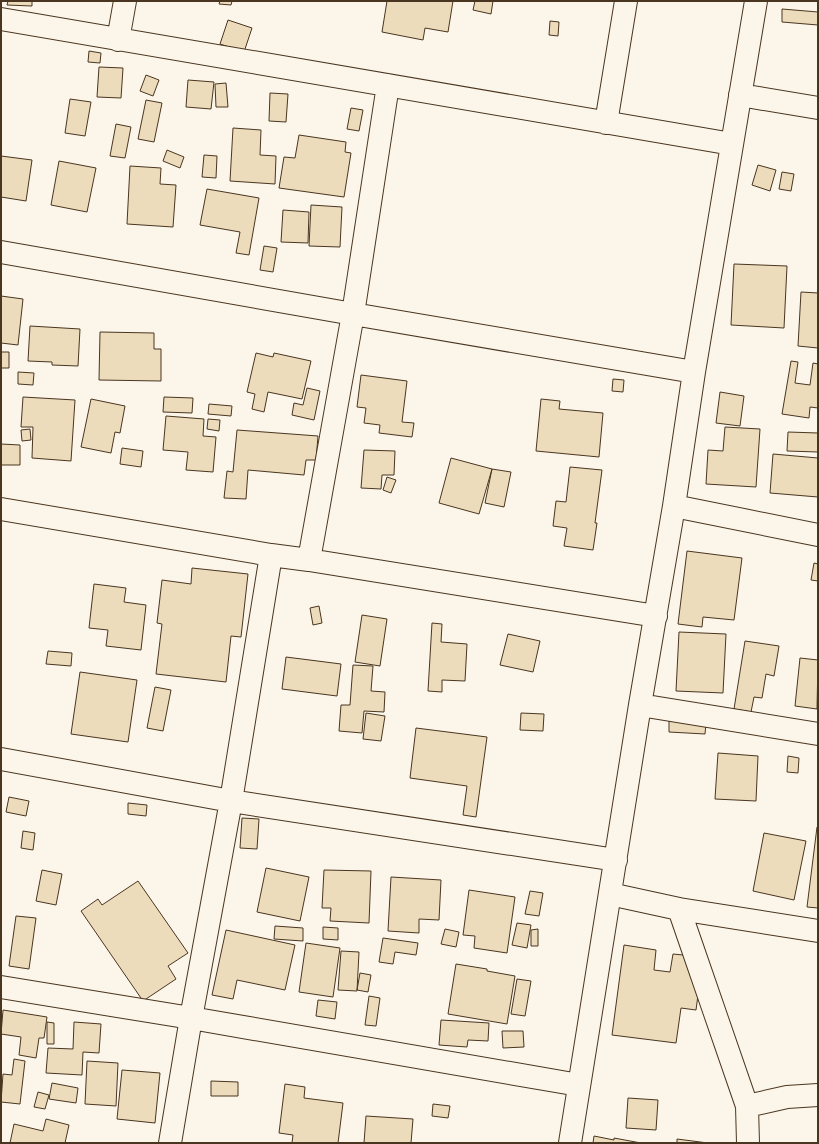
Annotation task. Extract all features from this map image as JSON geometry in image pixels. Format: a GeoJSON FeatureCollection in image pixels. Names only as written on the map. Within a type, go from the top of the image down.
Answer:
{"type":"FeatureCollection","features":[{"type":"Feature","properties":{"kind":"street"},"geometry":{"type":"LineString","coordinates":[[118,40],[125,1]]}},
{"type":"Feature","properties":{"kind":"street"},"geometry":{"type":"LineString","coordinates":[[606,123],[626,1]]}},
{"type":"Feature","properties":{"kind":"street"},"geometry":{"type":"LineString","coordinates":[[570,1143],[640,705],[674,506],[694,372],[756,1]]}},
{"type":"Feature","properties":{"kind":"street"},"geometry":{"type":"LineString","coordinates":[[1,19],[732,144]]}},
{"type":"Feature","properties":{"kind":"street"},"geometry":{"type":"LineString","coordinates":[[308,560],[353,314],[388,85]]}},
{"type":"Feature","properties":{"kind":"street"},"geometry":{"type":"LineString","coordinates":[[740,96],[818,108]]}},
{"type":"Feature","properties":{"kind":"street"},"geometry":{"type":"LineString","coordinates":[[1,252],[694,372]]}},
{"type":"Feature","properties":{"kind":"street"},"geometry":{"type":"LineString","coordinates":[[674,506],[818,535]]}},
{"type":"Feature","properties":{"kind":"street"},"geometry":{"type":"LineString","coordinates":[[1,509],[271,555],[656,616]]}},
{"type":"Feature","properties":{"kind":"street"},"geometry":{"type":"LineString","coordinates":[[170,1143],[191,1018],[231,802],[271,555]]}},
{"type":"Feature","properties":{"kind":"street"},"geometry":{"type":"LineString","coordinates":[[640,705],[818,734]]}},
{"type":"Feature","properties":{"kind":"street"},"geometry":{"type":"LineString","coordinates":[[1,759],[231,802],[616,860]]}},
{"type":"Feature","properties":{"kind":"street"},"geometry":{"type":"LineString","coordinates":[[610,894],[679,909],[818,931]]}},
{"type":"Feature","properties":{"kind":"street"},"geometry":{"type":"LineString","coordinates":[[679,909],[747,1106],[748,1143]]}},
{"type":"Feature","properties":{"kind":"street"},"geometry":{"type":"LineString","coordinates":[[1,988],[191,1018],[579,1085]]}},
{"type":"Feature","properties":{"kind":"street"},"geometry":{"type":"LineString","coordinates":[[747,1106],[787,1097],[818,1096]]}},
{"type":"Feature","properties":{"kind":"building"},"geometry":{"type":"Polygon","coordinates":[[[8,1],[32,1],[32,6],[7,5],[8,1]]]}},
{"type":"Feature","properties":{"kind":"building"},"geometry":{"type":"Polygon","coordinates":[[[220,1],[232,1],[231,5],[219,4],[220,1]]]}},
{"type":"Feature","properties":{"kind":"building"},"geometry":{"type":"Polygon","coordinates":[[[387,1],[453,1],[448,32],[425,28],[423,40],[382,32],[387,1]]]}},
{"type":"Feature","properties":{"kind":"building"},"geometry":{"type":"Polygon","coordinates":[[[475,1],[493,1],[491,14],[473,10],[475,1]]]}},
{"type":"Feature","properties":{"kind":"building"},"geometry":{"type":"Polygon","coordinates":[[[782,9],[818,12],[818,25],[782,22],[782,9]]]}},
{"type":"Feature","properties":{"kind":"building"},"geometry":{"type":"Polygon","coordinates":[[[228,20],[252,28],[244,52],[220,44],[228,20]]]}},
{"type":"Feature","properties":{"kind":"building"},"geometry":{"type":"Polygon","coordinates":[[[550,21],[559,22],[558,36],[549,35],[550,21]]]}},
{"type":"Feature","properties":{"kind":"building"},"geometry":{"type":"Polygon","coordinates":[[[89,51],[101,53],[100,63],[88,62],[89,51]]]}},
{"type":"Feature","properties":{"kind":"building"},"geometry":{"type":"Polygon","coordinates":[[[99,67],[123,68],[121,98],[97,97],[99,67]]]}},
{"type":"Feature","properties":{"kind":"building"},"geometry":{"type":"Polygon","coordinates":[[[146,75],[159,80],[153,96],[140,91],[146,75]]]}},
{"type":"Feature","properties":{"kind":"building"},"geometry":{"type":"Polygon","coordinates":[[[188,80],[214,82],[211,109],[186,107],[188,80]]]}},
{"type":"Feature","properties":{"kind":"building"},"geometry":{"type":"Polygon","coordinates":[[[226,83],[228,107],[216,107],[215,84],[226,83]]]}},
{"type":"Feature","properties":{"kind":"building"},"geometry":{"type":"Polygon","coordinates":[[[270,93],[288,94],[286,122],[269,121],[270,93]]]}},
{"type":"Feature","properties":{"kind":"building"},"geometry":{"type":"Polygon","coordinates":[[[70,99],[91,102],[85,136],[65,133],[70,99]]]}},
{"type":"Feature","properties":{"kind":"building"},"geometry":{"type":"Polygon","coordinates":[[[146,100],[162,103],[154,142],[138,139],[146,100]]]}},
{"type":"Feature","properties":{"kind":"building"},"geometry":{"type":"Polygon","coordinates":[[[351,108],[363,110],[359,131],[347,129],[351,108]]]}},
{"type":"Feature","properties":{"kind":"building"},"geometry":{"type":"Polygon","coordinates":[[[116,124],[131,127],[125,158],[110,156],[116,124]]]}},
{"type":"Feature","properties":{"kind":"building"},"geometry":{"type":"Polygon","coordinates":[[[233,128],[261,130],[260,155],[276,156],[275,184],[230,181],[233,128]]]}},
{"type":"Feature","properties":{"kind":"building"},"geometry":{"type":"Polygon","coordinates":[[[299,135],[346,142],[345,152],[351,153],[344,197],[279,188],[284,157],[295,158],[299,135]]]}},
{"type":"Feature","properties":{"kind":"building"},"geometry":{"type":"Polygon","coordinates":[[[167,150],[184,157],[180,168],[163,161],[167,150]]]}},
{"type":"Feature","properties":{"kind":"building"},"geometry":{"type":"Polygon","coordinates":[[[204,155],[217,156],[216,178],[202,177],[204,155]]]}},
{"type":"Feature","properties":{"kind":"building"},"geometry":{"type":"Polygon","coordinates":[[[1,156],[32,160],[26,201],[1,197],[1,156]]]}},
{"type":"Feature","properties":{"kind":"building"},"geometry":{"type":"Polygon","coordinates":[[[59,161],[96,168],[87,212],[51,205],[59,161]]]}},
{"type":"Feature","properties":{"kind":"building"},"geometry":{"type":"Polygon","coordinates":[[[758,165],[776,170],[770,191],[752,185],[758,165]]]}},
{"type":"Feature","properties":{"kind":"building"},"geometry":{"type":"Polygon","coordinates":[[[130,166],[161,168],[160,184],[176,185],[173,227],[127,224],[130,166]]]}},
{"type":"Feature","properties":{"kind":"building"},"geometry":{"type":"Polygon","coordinates":[[[782,172],[794,174],[791,191],[779,189],[782,172]]]}},
{"type":"Feature","properties":{"kind":"building"},"geometry":{"type":"Polygon","coordinates":[[[207,189],[259,198],[249,255],[236,253],[240,232],[200,225],[207,189]]]}},
{"type":"Feature","properties":{"kind":"building"},"geometry":{"type":"Polygon","coordinates":[[[311,205],[342,207],[340,247],[309,246],[311,205]]]}},
{"type":"Feature","properties":{"kind":"building"},"geometry":{"type":"Polygon","coordinates":[[[283,210],[309,212],[308,243],[281,242],[283,210]]]}},
{"type":"Feature","properties":{"kind":"building"},"geometry":{"type":"Polygon","coordinates":[[[264,246],[277,248],[273,272],[260,270],[264,246]]]}},
{"type":"Feature","properties":{"kind":"building"},"geometry":{"type":"Polygon","coordinates":[[[734,264],[787,266],[784,328],[731,325],[734,264]]]}},
{"type":"Feature","properties":{"kind":"building"},"geometry":{"type":"Polygon","coordinates":[[[801,292],[818,293],[818,348],[798,346],[801,292]]]}},
{"type":"Feature","properties":{"kind":"building"},"geometry":{"type":"Polygon","coordinates":[[[1,296],[23,299],[18,345],[1,343],[1,296]]]}},
{"type":"Feature","properties":{"kind":"building"},"geometry":{"type":"Polygon","coordinates":[[[30,326],[80,329],[78,366],[52,365],[52,362],[28,361],[30,326]]]}},
{"type":"Feature","properties":{"kind":"building"},"geometry":{"type":"Polygon","coordinates":[[[100,332],[154,333],[154,349],[161,349],[161,381],[99,380],[100,332]]]}},
{"type":"Feature","properties":{"kind":"building"},"geometry":{"type":"Polygon","coordinates":[[[1,352],[9,352],[9,368],[1,368],[1,352]]]}},
{"type":"Feature","properties":{"kind":"building"},"geometry":{"type":"Polygon","coordinates":[[[256,353],[273,357],[274,353],[311,361],[302,399],[268,392],[264,412],[252,409],[255,394],[247,392],[256,353]]]}},
{"type":"Feature","properties":{"kind":"building"},"geometry":{"type":"Polygon","coordinates":[[[791,361],[798,362],[795,383],[810,385],[813,363],[818,364],[818,408],[810,407],[809,418],[782,414],[791,361]]]}},
{"type":"Feature","properties":{"kind":"building"},"geometry":{"type":"Polygon","coordinates":[[[18,372],[34,373],[33,385],[18,384],[18,372]]]}},
{"type":"Feature","properties":{"kind":"building"},"geometry":{"type":"Polygon","coordinates":[[[361,375],[407,381],[402,422],[414,423],[412,437],[379,433],[380,425],[364,423],[366,408],[357,407],[361,375]]]}},
{"type":"Feature","properties":{"kind":"building"},"geometry":{"type":"Polygon","coordinates":[[[613,379],[624,380],[623,392],[612,391],[613,379]]]}},
{"type":"Feature","properties":{"kind":"building"},"geometry":{"type":"Polygon","coordinates":[[[307,388],[320,391],[314,420],[292,415],[294,403],[303,405],[307,388]]]}},
{"type":"Feature","properties":{"kind":"building"},"geometry":{"type":"Polygon","coordinates":[[[720,392],[744,396],[740,426],[716,423],[720,392]]]}},
{"type":"Feature","properties":{"kind":"building"},"geometry":{"type":"Polygon","coordinates":[[[23,397],[75,400],[71,461],[32,458],[33,427],[21,427],[23,397]]]}},
{"type":"Feature","properties":{"kind":"building"},"geometry":{"type":"Polygon","coordinates":[[[164,397],[193,398],[192,413],[163,412],[164,397]]]}},
{"type":"Feature","properties":{"kind":"building"},"geometry":{"type":"Polygon","coordinates":[[[91,399],[125,406],[120,433],[115,432],[111,453],[81,447],[91,399]]]}},
{"type":"Feature","properties":{"kind":"building"},"geometry":{"type":"Polygon","coordinates":[[[541,399],[560,401],[559,409],[603,413],[599,457],[536,451],[541,399]]]}},
{"type":"Feature","properties":{"kind":"building"},"geometry":{"type":"Polygon","coordinates":[[[209,404],[232,406],[231,416],[208,414],[209,404]]]}},
{"type":"Feature","properties":{"kind":"building"},"geometry":{"type":"Polygon","coordinates":[[[166,416],[204,419],[203,436],[216,437],[213,472],[186,470],[188,452],[163,450],[166,416]]]}},
{"type":"Feature","properties":{"kind":"building"},"geometry":{"type":"Polygon","coordinates":[[[208,419],[220,420],[219,431],[207,429],[208,419]]]}},
{"type":"Feature","properties":{"kind":"building"},"geometry":{"type":"Polygon","coordinates":[[[725,427],[760,429],[756,487],[706,484],[708,450],[723,451],[725,427]]]}},
{"type":"Feature","properties":{"kind":"building"},"geometry":{"type":"Polygon","coordinates":[[[30,429],[31,440],[22,441],[21,430],[30,429]]]}},
{"type":"Feature","properties":{"kind":"building"},"geometry":{"type":"Polygon","coordinates":[[[237,430],[318,436],[316,460],[306,460],[304,475],[248,470],[246,499],[224,498],[227,471],[233,472],[237,430]]]}},
{"type":"Feature","properties":{"kind":"building"},"geometry":{"type":"Polygon","coordinates":[[[788,432],[818,433],[818,452],[787,451],[788,432]]]}},
{"type":"Feature","properties":{"kind":"building"},"geometry":{"type":"Polygon","coordinates":[[[1,444],[20,445],[20,465],[1,465],[1,444]]]}},
{"type":"Feature","properties":{"kind":"building"},"geometry":{"type":"Polygon","coordinates":[[[122,448],[143,451],[141,467],[120,464],[122,448]]]}},
{"type":"Feature","properties":{"kind":"building"},"geometry":{"type":"Polygon","coordinates":[[[364,450],[395,451],[394,475],[382,475],[381,489],[361,488],[364,450]]]}},
{"type":"Feature","properties":{"kind":"building"},"geometry":{"type":"Polygon","coordinates":[[[773,454],[818,458],[818,497],[770,493],[773,454]]]}},
{"type":"Feature","properties":{"kind":"building"},"geometry":{"type":"Polygon","coordinates":[[[451,458],[492,469],[479,514],[439,503],[451,458]]]}},
{"type":"Feature","properties":{"kind":"building"},"geometry":{"type":"Polygon","coordinates":[[[570,467],[602,470],[593,550],[564,546],[567,528],[553,526],[556,501],[566,502],[570,467]]]}},
{"type":"Feature","properties":{"kind":"building"},"geometry":{"type":"Polygon","coordinates":[[[492,469],[511,472],[504,507],[485,503],[492,469]]]}},
{"type":"Feature","properties":{"kind":"building"},"geometry":{"type":"Polygon","coordinates":[[[387,477],[396,480],[391,493],[383,490],[387,477]]]}},
{"type":"Feature","properties":{"kind":"building"},"geometry":{"type":"Polygon","coordinates":[[[687,551],[742,558],[734,620],[703,617],[702,627],[678,624],[687,551]]]}},
{"type":"Feature","properties":{"kind":"building"},"geometry":{"type":"Polygon","coordinates":[[[814,563],[818,564],[818,581],[811,580],[814,563]]]}},
{"type":"Feature","properties":{"kind":"building"},"geometry":{"type":"Polygon","coordinates":[[[192,568],[248,574],[241,637],[231,636],[226,682],[156,674],[162,624],[157,623],[162,580],[191,584],[192,568]]]}},
{"type":"Feature","properties":{"kind":"building"},"geometry":{"type":"Polygon","coordinates":[[[94,584],[126,588],[124,602],[146,605],[141,650],[106,646],[108,630],[89,628],[94,584]]]}},
{"type":"Feature","properties":{"kind":"building"},"geometry":{"type":"Polygon","coordinates":[[[319,606],[322,623],[313,625],[310,608],[319,606]]]}},
{"type":"Feature","properties":{"kind":"building"},"geometry":{"type":"Polygon","coordinates":[[[362,615],[387,619],[380,666],[355,662],[362,615]]]}},
{"type":"Feature","properties":{"kind":"building"},"geometry":{"type":"Polygon","coordinates":[[[432,623],[442,624],[441,642],[467,644],[465,681],[442,680],[442,692],[428,691],[432,623]]]}},
{"type":"Feature","properties":{"kind":"building"},"geometry":{"type":"Polygon","coordinates":[[[679,632],[726,634],[723,693],[676,691],[679,632]]]}},
{"type":"Feature","properties":{"kind":"building"},"geometry":{"type":"Polygon","coordinates":[[[508,634],[540,641],[533,672],[500,665],[508,634]]]}},
{"type":"Feature","properties":{"kind":"building"},"geometry":{"type":"Polygon","coordinates":[[[745,641],[779,646],[774,676],[766,674],[762,698],[754,697],[751,712],[734,709],[745,641]]]}},
{"type":"Feature","properties":{"kind":"building"},"geometry":{"type":"Polygon","coordinates":[[[48,651],[72,653],[71,666],[46,664],[48,651]]]}},
{"type":"Feature","properties":{"kind":"building"},"geometry":{"type":"Polygon","coordinates":[[[286,657],[341,664],[337,696],[282,689],[286,657]]]}},
{"type":"Feature","properties":{"kind":"building"},"geometry":{"type":"Polygon","coordinates":[[[800,658],[818,660],[817,709],[795,706],[800,658]]]}},
{"type":"Feature","properties":{"kind":"building"},"geometry":{"type":"Polygon","coordinates":[[[353,665],[373,666],[371,691],[385,692],[384,712],[364,711],[362,733],[339,731],[341,705],[350,705],[353,665]]]}},
{"type":"Feature","properties":{"kind":"building"},"geometry":{"type":"Polygon","coordinates":[[[80,672],[137,680],[128,742],[71,734],[80,672]]]}},
{"type":"Feature","properties":{"kind":"building"},"geometry":{"type":"Polygon","coordinates":[[[155,687],[171,690],[163,731],[147,728],[155,687]]]}},
{"type":"Feature","properties":{"kind":"building"},"geometry":{"type":"Polygon","coordinates":[[[366,713],[385,716],[381,741],[363,739],[366,713]]]}},
{"type":"Feature","properties":{"kind":"building"},"geometry":{"type":"Polygon","coordinates":[[[521,713],[544,714],[543,731],[520,730],[521,713]]]}},
{"type":"Feature","properties":{"kind":"building"},"geometry":{"type":"Polygon","coordinates":[[[669,721],[706,723],[705,734],[669,732],[669,721]]]}},
{"type":"Feature","properties":{"kind":"building"},"geometry":{"type":"Polygon","coordinates":[[[416,728],[487,737],[476,817],[463,815],[467,786],[410,778],[416,728]]]}},
{"type":"Feature","properties":{"kind":"building"},"geometry":{"type":"Polygon","coordinates":[[[718,753],[758,756],[756,801],[715,799],[718,753]]]}},
{"type":"Feature","properties":{"kind":"building"},"geometry":{"type":"Polygon","coordinates":[[[788,756],[799,758],[798,773],[787,772],[788,756]]]}},
{"type":"Feature","properties":{"kind":"building"},"geometry":{"type":"Polygon","coordinates":[[[9,797],[29,801],[26,816],[6,812],[9,797]]]}},
{"type":"Feature","properties":{"kind":"building"},"geometry":{"type":"Polygon","coordinates":[[[128,803],[147,805],[146,816],[128,814],[128,803]]]}},
{"type":"Feature","properties":{"kind":"building"},"geometry":{"type":"Polygon","coordinates":[[[242,818],[259,819],[257,849],[240,848],[242,818]]]}},
{"type":"Feature","properties":{"kind":"building"},"geometry":{"type":"Polygon","coordinates":[[[817,827],[818,828],[818,908],[807,907],[817,827]]]}},
{"type":"Feature","properties":{"kind":"building"},"geometry":{"type":"Polygon","coordinates":[[[23,831],[35,833],[33,850],[21,848],[23,831]]]}},
{"type":"Feature","properties":{"kind":"building"},"geometry":{"type":"Polygon","coordinates":[[[764,833],[806,841],[794,900],[753,891],[764,833]]]}},
{"type":"Feature","properties":{"kind":"building"},"geometry":{"type":"Polygon","coordinates":[[[266,868],[309,877],[300,921],[257,912],[266,868]]]}},
{"type":"Feature","properties":{"kind":"building"},"geometry":{"type":"Polygon","coordinates":[[[42,870],[62,874],[56,905],[36,901],[42,870]]]}},
{"type":"Feature","properties":{"kind":"building"},"geometry":{"type":"Polygon","coordinates":[[[324,870],[371,871],[369,923],[330,921],[331,908],[322,908],[324,870]]]}},
{"type":"Feature","properties":{"kind":"building"},"geometry":{"type":"Polygon","coordinates":[[[391,877],[441,880],[439,920],[419,919],[419,933],[388,931],[391,877]]]}},
{"type":"Feature","properties":{"kind":"building"},"geometry":{"type":"Polygon","coordinates":[[[138,881],[188,953],[168,966],[176,979],[143,1001],[81,911],[98,899],[102,905],[138,881]]]}},
{"type":"Feature","properties":{"kind":"building"},"geometry":{"type":"Polygon","coordinates":[[[469,890],[515,897],[507,953],[474,948],[475,936],[463,935],[469,890]]]}},
{"type":"Feature","properties":{"kind":"building"},"geometry":{"type":"Polygon","coordinates":[[[530,891],[543,893],[539,916],[525,914],[530,891]]]}},
{"type":"Feature","properties":{"kind":"building"},"geometry":{"type":"Polygon","coordinates":[[[16,916],[36,918],[29,969],[9,966],[16,916]]]}},
{"type":"Feature","properties":{"kind":"building"},"geometry":{"type":"Polygon","coordinates":[[[517,923],[531,925],[527,948],[512,945],[517,923]]]}},
{"type":"Feature","properties":{"kind":"building"},"geometry":{"type":"Polygon","coordinates":[[[275,926],[303,928],[303,941],[274,939],[275,926]]]}},
{"type":"Feature","properties":{"kind":"building"},"geometry":{"type":"Polygon","coordinates":[[[323,927],[338,928],[338,940],[323,939],[323,927]]]}},
{"type":"Feature","properties":{"kind":"building"},"geometry":{"type":"Polygon","coordinates":[[[445,929],[459,932],[456,947],[441,944],[445,929]]]}},
{"type":"Feature","properties":{"kind":"building"},"geometry":{"type":"Polygon","coordinates":[[[538,929],[538,946],[531,946],[531,930],[538,929]]]}},
{"type":"Feature","properties":{"kind":"building"},"geometry":{"type":"Polygon","coordinates":[[[226,930],[295,945],[285,990],[237,980],[233,999],[212,995],[226,930]]]}},
{"type":"Feature","properties":{"kind":"building"},"geometry":{"type":"Polygon","coordinates":[[[383,938],[418,943],[416,955],[395,952],[393,964],[379,962],[383,938]]]}},
{"type":"Feature","properties":{"kind":"building"},"geometry":{"type":"Polygon","coordinates":[[[306,943],[340,948],[333,997],[299,992],[306,943]]]}},
{"type":"Feature","properties":{"kind":"building"},"geometry":{"type":"Polygon","coordinates":[[[624,945],[656,950],[654,970],[670,972],[673,954],[703,957],[696,1010],[681,1008],[676,1043],[612,1035],[624,945]]]}},
{"type":"Feature","properties":{"kind":"building"},"geometry":{"type":"Polygon","coordinates":[[[341,951],[359,952],[357,991],[338,990],[341,951]]]}},
{"type":"Feature","properties":{"kind":"building"},"geometry":{"type":"Polygon","coordinates":[[[456,964],[487,969],[487,971],[515,976],[507,1024],[448,1014],[456,964]]]}},
{"type":"Feature","properties":{"kind":"building"},"geometry":{"type":"Polygon","coordinates":[[[360,973],[371,975],[368,992],[357,990],[360,973]]]}},
{"type":"Feature","properties":{"kind":"building"},"geometry":{"type":"Polygon","coordinates":[[[517,979],[531,981],[525,1016],[511,1014],[517,979]]]}},
{"type":"Feature","properties":{"kind":"building"},"geometry":{"type":"Polygon","coordinates":[[[369,996],[380,998],[376,1026],[365,1025],[369,996]]]}},
{"type":"Feature","properties":{"kind":"building"},"geometry":{"type":"Polygon","coordinates":[[[318,1000],[337,1002],[335,1019],[316,1016],[318,1000]]]}},
{"type":"Feature","properties":{"kind":"building"},"geometry":{"type":"Polygon","coordinates":[[[3,1010],[47,1017],[44,1038],[39,1038],[36,1058],[19,1055],[21,1037],[1,1034],[3,1010]]]}},
{"type":"Feature","properties":{"kind":"building"},"geometry":{"type":"Polygon","coordinates":[[[441,1020],[489,1023],[488,1041],[468,1040],[467,1047],[439,1045],[441,1020]]]}},
{"type":"Feature","properties":{"kind":"building"},"geometry":{"type":"Polygon","coordinates":[[[47,1022],[54,1023],[54,1044],[47,1044],[47,1022]]]}},
{"type":"Feature","properties":{"kind":"building"},"geometry":{"type":"Polygon","coordinates":[[[74,1022],[101,1024],[99,1053],[83,1052],[82,1075],[46,1073],[48,1048],[73,1049],[74,1022]]]}},
{"type":"Feature","properties":{"kind":"building"},"geometry":{"type":"Polygon","coordinates":[[[502,1031],[523,1031],[524,1047],[503,1048],[502,1031]]]}},
{"type":"Feature","properties":{"kind":"building"},"geometry":{"type":"Polygon","coordinates":[[[14,1059],[25,1061],[20,1104],[1,1102],[3,1074],[12,1075],[14,1059]]]}},
{"type":"Feature","properties":{"kind":"building"},"geometry":{"type":"Polygon","coordinates":[[[87,1061],[118,1063],[116,1106],[85,1104],[87,1061]]]}},
{"type":"Feature","properties":{"kind":"building"},"geometry":{"type":"Polygon","coordinates":[[[122,1070],[160,1073],[155,1123],[117,1119],[122,1070]]]}},
{"type":"Feature","properties":{"kind":"building"},"geometry":{"type":"Polygon","coordinates":[[[211,1081],[238,1082],[238,1096],[211,1096],[211,1081]]]}},
{"type":"Feature","properties":{"kind":"building"},"geometry":{"type":"Polygon","coordinates":[[[52,1083],[78,1088],[76,1103],[49,1099],[52,1083]]]}},
{"type":"Feature","properties":{"kind":"building"},"geometry":{"type":"Polygon","coordinates":[[[285,1084],[305,1087],[304,1098],[343,1103],[338,1143],[292,1143],[293,1135],[279,1133],[285,1084]]]}},
{"type":"Feature","properties":{"kind":"building"},"geometry":{"type":"Polygon","coordinates":[[[38,1092],[49,1095],[45,1109],[34,1107],[38,1092]]]}},
{"type":"Feature","properties":{"kind":"building"},"geometry":{"type":"Polygon","coordinates":[[[628,1098],[658,1100],[656,1130],[626,1128],[628,1098]]]}},
{"type":"Feature","properties":{"kind":"building"},"geometry":{"type":"Polygon","coordinates":[[[433,1104],[450,1106],[448,1118],[432,1116],[433,1104]]]}},
{"type":"Feature","properties":{"kind":"building"},"geometry":{"type":"Polygon","coordinates":[[[366,1116],[413,1119],[411,1143],[364,1143],[366,1116]]]}},
{"type":"Feature","properties":{"kind":"building"},"geometry":{"type":"Polygon","coordinates":[[[46,1119],[69,1125],[65,1143],[10,1143],[14,1124],[43,1131],[46,1119]]]}},
{"type":"Feature","properties":{"kind":"building"},"geometry":{"type":"Polygon","coordinates":[[[594,1136],[614,1140],[614,1138],[641,1143],[593,1143],[594,1136]]]}},
{"type":"Feature","properties":{"kind":"building"},"geometry":{"type":"Polygon","coordinates":[[[677,1139],[708,1143],[677,1143],[677,1139]]]}}]}
